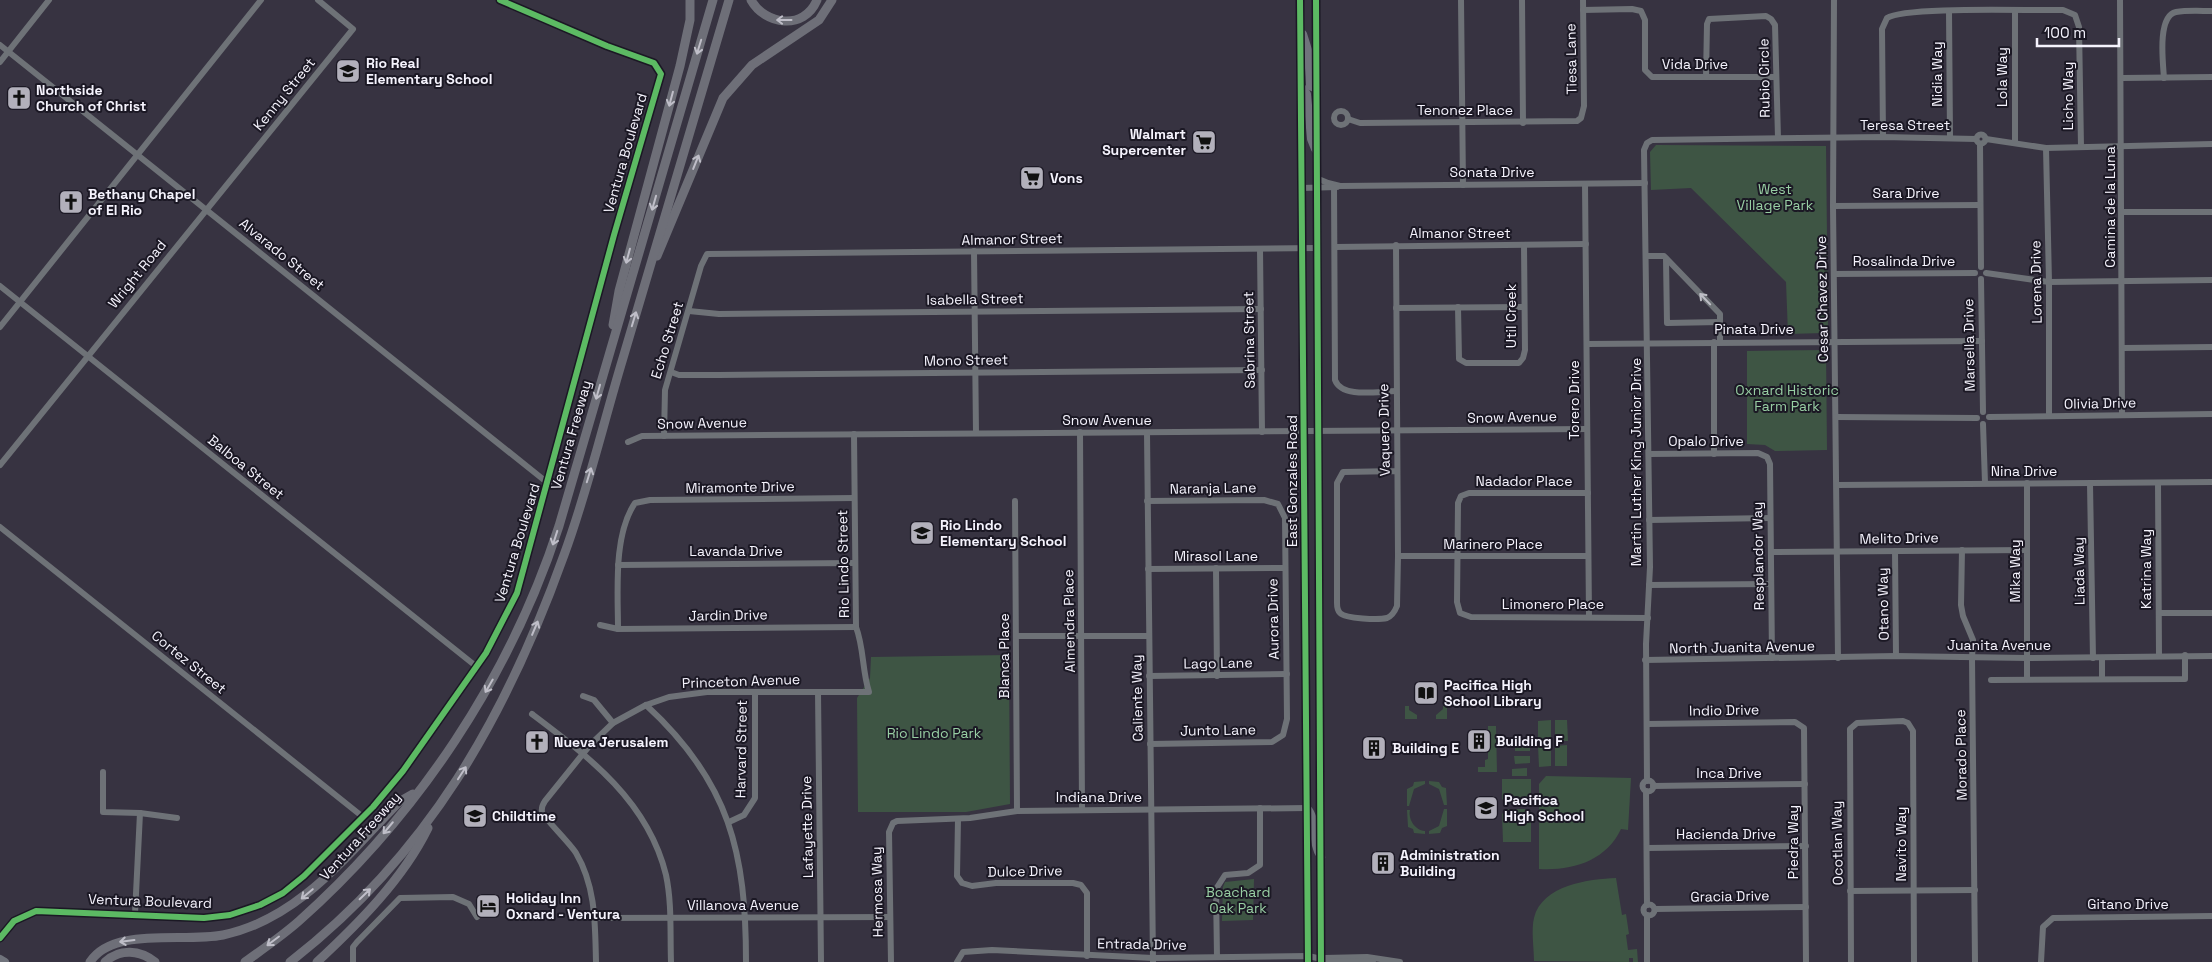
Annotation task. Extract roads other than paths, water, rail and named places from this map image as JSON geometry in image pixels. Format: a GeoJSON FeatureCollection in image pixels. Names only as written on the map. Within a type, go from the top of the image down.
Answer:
{"type":"FeatureCollection","features":[{"type":"Feature","properties":{"kind":"highway"},"geometry":{"type":"LineString","coordinates":[[605,367],[618,291],[680,66],[690,20],[690,0]]}},
{"type":"Feature","properties":{"kind":"highway","name":"Ventura Freeway"},"geometry":{"type":"LineString","coordinates":[[245,962],[299,922],[385,832],[419,790],[468,722],[520,628],[540,583],[559,526],[713,0]]}},
{"type":"Feature","properties":{"kind":"highway","name":"Ventura Freeway"},"geometry":{"type":"LineString","coordinates":[[290,962],[368,891],[435,814],[491,726],[553,586],[584,495],[729,0]]}},
{"type":"Feature","properties":{"kind":"highway"},"geometry":{"type":"LineString","coordinates":[[751,0],[755,8],[769,18],[787,22],[803,16],[817,0]]}},
{"type":"Feature","properties":{"kind":"highway"},"geometry":{"type":"LineString","coordinates":[[649,271],[663,245],[723,98],[752,64],[819,20],[832,0]]}},
{"type":"Feature","properties":{"kind":"highway"},"geometry":{"type":"LineString","coordinates":[[90,962],[102,948],[120,941],[223,935],[264,922],[298,901],[321,882],[399,802],[419,790]]}},
{"type":"Feature","properties":{"kind":"highway"},"geometry":{"type":"LineString","coordinates":[[317,962],[361,919],[385,890],[420,845],[435,814]]}},
{"type":"Feature","properties":{"kind":"highway"},"geometry":{"type":"LineString","coordinates":[[105,962],[112,956],[129,952],[144,954],[155,962]]}},
{"type":"Feature","properties":{"kind":"main road","name":"East Gonzales Road"},"geometry":{"type":"LineString","coordinates":[[1300,0],[1308,959]]}},
{"type":"Feature","properties":{"kind":"main road","name":"East Gonzales Road"},"geometry":{"type":"LineString","coordinates":[[1316,0],[1321,961]]}},
{"type":"Feature","properties":{"kind":"main road"},"geometry":{"type":"LineString","coordinates":[[1300,27],[1308,50],[1310,86],[1316,89]]}},
{"type":"Feature","properties":{"kind":"main road"},"geometry":{"type":"LineString","coordinates":[[1301,89],[1304,89],[1307,94],[1311,139],[1316,150]]}},
{"type":"Feature","properties":{"kind":"main road"},"geometry":{"type":"LineString","coordinates":[[1307,726],[1312,735],[1312,801],[1320,810]]}},
{"type":"Feature","properties":{"kind":"main road"},"geometry":{"type":"LineString","coordinates":[[1307,808],[1312,814],[1314,846],[1321,857]]}},
{"type":"Feature","properties":{"kind":"main road"},"geometry":{"type":"LineString","coordinates":[[0,959],[4,962]]}},
{"type":"Feature","properties":{"kind":"street"},"geometry":{"type":"LineString","coordinates":[[0,62],[49,0]]}},
{"type":"Feature","properties":{"kind":"street"},"geometry":{"type":"LineString","coordinates":[[0,327],[261,0]]}},
{"type":"Feature","properties":{"kind":"street","name":"Kenny Street"},"geometry":{"type":"LineString","coordinates":[[206,210],[353,29],[318,0]]}},
{"type":"Feature","properties":{"kind":"street","name":"Ventura Boulevard"},"geometry":{"type":"LineString","coordinates":[[0,938],[14,921],[36,911],[214,917],[230,915],[260,905],[297,882],[363,817],[395,782],[477,667],[498,634],[517,593],[549,484],[614,235],[661,72],[654,63],[607,46],[500,0]]}},
{"type":"Feature","properties":{"kind":"street"},"geometry":{"type":"LineString","coordinates":[[1461,0],[1463,185]]}},
{"type":"Feature","properties":{"kind":"street"},"geometry":{"type":"LineString","coordinates":[[1522,0],[1523,123]]}},
{"type":"Feature","properties":{"kind":"street","name":"Tiesa Lane"},"geometry":{"type":"LineString","coordinates":[[1581,118],[1584,106],[1583,0]]}},
{"type":"Feature","properties":{"kind":"street","name":"Cesar Chavez Drive"},"geometry":{"type":"LineString","coordinates":[[1834,0],[1833,206],[1838,658]]}},
{"type":"Feature","properties":{"kind":"street","name":"Camina de la Luna"},"geometry":{"type":"LineString","coordinates":[[2120,0],[2123,212],[2122,414]]}},
{"type":"Feature","properties":{"kind":"street","name":"Vida Drive"},"geometry":{"type":"LineString","coordinates":[[1583,10],[1632,8],[1641,11],[1644,20],[1645,70],[1652,77],[1775,77]]}},
{"type":"Feature","properties":{"kind":"street","name":"Licho Way"},"geometry":{"type":"LineString","coordinates":[[2015,11],[2063,10],[2074,15],[2079,27],[2081,147]]}},
{"type":"Feature","properties":{"kind":"street","name":"Nidia Way"},"geometry":{"type":"LineString","coordinates":[[1949,11],[1950,138]]}},
{"type":"Feature","properties":{"kind":"street"},"geometry":{"type":"LineString","coordinates":[[1883,137],[1882,29],[1887,18],[1900,13],[2015,11]]}},
{"type":"Feature","properties":{"kind":"street","name":"Lola Way"},"geometry":{"type":"LineString","coordinates":[[2015,11],[2015,143]]}},
{"type":"Feature","properties":{"kind":"street"},"geometry":{"type":"LineString","coordinates":[[2164,78],[2163,29],[2167,18],[2174,12],[2212,11]]}},
{"type":"Feature","properties":{"kind":"street","name":"Rubio Circle"},"geometry":{"type":"LineString","coordinates":[[1706,77],[1707,24],[1709,19],[1766,16],[1771,19],[1775,25],[1778,138]]}},
{"type":"Feature","properties":{"kind":"street","name":"Alvarado Street"},"geometry":{"type":"LineString","coordinates":[[0,45],[549,484]]}},
{"type":"Feature","properties":{"kind":"street"},"geometry":{"type":"LineString","coordinates":[[2122,78],[2212,77]]}},
{"type":"Feature","properties":{"kind":"street","name":"Tenonez Place"},"geometry":{"type":"LineString","coordinates":[[1348,119],[1360,123],[1523,123],[1573,122],[1581,118]]}},
{"type":"Feature","properties":{"kind":"street","name":"Teresa Street"},"geometry":{"type":"LineString","coordinates":[[1647,143],[1652,140],[1883,137],[1950,138],[2015,143],[2046,148],[2212,144]]}},
{"type":"Feature","properties":{"kind":"street"},"geometry":{"type":"LineString","coordinates":[[1981,141],[1981,267],[1986,273],[2049,282],[2212,280]]}},
{"type":"Feature","properties":{"kind":"street","name":"Martin Luther King Junior Drive"},"geometry":{"type":"LineString","coordinates":[[1646,791],[1643,785],[1647,781],[1645,660],[1650,585],[1644,150],[1647,143]]}},
{"type":"Feature","properties":{"kind":"street","name":"Lorena Drive"},"geometry":{"type":"LineString","coordinates":[[2046,148],[2049,416]]}},
{"type":"Feature","properties":{"kind":"street","name":"Sonata Drive"},"geometry":{"type":"LineString","coordinates":[[1316,178],[1336,186]]}},
{"type":"Feature","properties":{"kind":"street","name":"Sonata Drive"},"geometry":{"type":"LineString","coordinates":[[1302,188],[1336,186],[1645,183]]}},
{"type":"Feature","properties":{"kind":"street","name":"Torero Drive"},"geometry":{"type":"LineString","coordinates":[[1585,184],[1589,616]]}},
{"type":"Feature","properties":{"kind":"street"},"geometry":{"type":"LineString","coordinates":[[1336,186],[1335,380],[1337,386],[1345,391],[1396,391]]}},
{"type":"Feature","properties":{"kind":"street","name":"Sara Drive"},"geometry":{"type":"LineString","coordinates":[[1833,206],[1980,204]]}},
{"type":"Feature","properties":{"kind":"street","name":"Wright Road"},"geometry":{"type":"LineString","coordinates":[[0,465],[206,210]]}},
{"type":"Feature","properties":{"kind":"street"},"geometry":{"type":"LineString","coordinates":[[2123,212],[2212,212]]}},
{"type":"Feature","properties":{"kind":"street","name":"Almanor Street"},"geometry":{"type":"LineString","coordinates":[[1335,247],[1586,244]]}},
{"type":"Feature","properties":{"kind":"street","name":"Vaquero Drive"},"geometry":{"type":"LineString","coordinates":[[1396,245],[1398,600],[1394,613],[1387,618],[1351,618],[1341,615],[1338,610],[1337,483],[1343,472],[1397,471]]}},
{"type":"Feature","properties":{"kind":"street","name":"Util Creek"},"geometry":{"type":"LineString","coordinates":[[1458,307],[1459,359],[1466,363],[1519,363],[1523,358],[1525,350],[1524,245]]}},
{"type":"Feature","properties":{"kind":"street","name":"Almanor Street"},"geometry":{"type":"LineString","coordinates":[[708,254],[1316,248]]}},
{"type":"Feature","properties":{"kind":"street","name":"Sabrina Street"},"geometry":{"type":"LineString","coordinates":[[1260,249],[1262,432]]}},
{"type":"Feature","properties":{"kind":"street"},"geometry":{"type":"LineString","coordinates":[[974,252],[976,433]]}},
{"type":"Feature","properties":{"kind":"street","name":"Echo Street"},"geometry":{"type":"LineString","coordinates":[[664,436],[664,398],[701,266],[708,254]]}},
{"type":"Feature","properties":{"kind":"street"},"geometry":{"type":"LineString","coordinates":[[1646,256],[1664,256],[1720,314],[1717,342],[1714,454]]}},
{"type":"Feature","properties":{"kind":"street"},"geometry":{"type":"LineString","coordinates":[[1666,259],[1667,323],[1720,322]]}},
{"type":"Feature","properties":{"kind":"street"},"geometry":{"type":"LineString","coordinates":[[1981,267],[1976,269],[1975,273],[1980,278],[1986,273]]}},
{"type":"Feature","properties":{"kind":"street","name":"Rosalinda Drive"},"geometry":{"type":"LineString","coordinates":[[1834,274],[1975,273]]}},
{"type":"Feature","properties":{"kind":"street","name":"Marsella Drive"},"geometry":{"type":"LineString","coordinates":[[1980,278],[1983,412]]}},
{"type":"Feature","properties":{"kind":"street","name":"Balboa Street"},"geometry":{"type":"LineString","coordinates":[[0,286],[477,667]]}},
{"type":"Feature","properties":{"kind":"street"},"geometry":{"type":"LineString","coordinates":[[1396,308],[1524,307]]}},
{"type":"Feature","properties":{"kind":"street","name":"Isabella Street"},"geometry":{"type":"LineString","coordinates":[[688,311],[719,314],[1261,309]]}},
{"type":"Feature","properties":{"kind":"street","name":"Pinata Drive"},"geometry":{"type":"LineString","coordinates":[[1587,344],[1982,340]]}},
{"type":"Feature","properties":{"kind":"street"},"geometry":{"type":"LineString","coordinates":[[2123,348],[2212,347]]}},
{"type":"Feature","properties":{"kind":"street","name":"Mono Street"},"geometry":{"type":"LineString","coordinates":[[671,372],[689,375],[1262,370]]}},
{"type":"Feature","properties":{"kind":"street"},"geometry":{"type":"LineString","coordinates":[[1836,417],[1977,418],[1983,412],[1989,417],[1987,422],[1983,424]]}},
{"type":"Feature","properties":{"kind":"street","name":"Olivia Drive"},"geometry":{"type":"LineString","coordinates":[[1989,417],[2212,414]]}},
{"type":"Feature","properties":{"kind":"street"},"geometry":{"type":"LineString","coordinates":[[1977,418],[1983,424]]}},
{"type":"Feature","properties":{"kind":"street"},"geometry":{"type":"LineString","coordinates":[[1983,424],[1985,483]]}},
{"type":"Feature","properties":{"kind":"street","name":"Snow Avenue"},"geometry":{"type":"LineString","coordinates":[[628,442],[642,436],[1587,429]]}},
{"type":"Feature","properties":{"kind":"street","name":"Almendra Place"},"geometry":{"type":"LineString","coordinates":[[1080,432],[1082,810]]}},
{"type":"Feature","properties":{"kind":"street","name":"Caliente Way"},"geometry":{"type":"LineString","coordinates":[[1147,433],[1153,960]]}},
{"type":"Feature","properties":{"kind":"street","name":"Rio Lindo Street"},"geometry":{"type":"LineString","coordinates":[[854,434],[856,626],[861,642],[864,676],[869,692]]}},
{"type":"Feature","properties":{"kind":"street","name":"Opalo Drive"},"geometry":{"type":"LineString","coordinates":[[1649,454],[1764,455]]}},
{"type":"Feature","properties":{"kind":"street","name":"Resplandor Way"},"geometry":{"type":"LineString","coordinates":[[1764,455],[1770,464],[1772,658]]}},
{"type":"Feature","properties":{"kind":"street","name":"Nina Drive"},"geometry":{"type":"LineString","coordinates":[[1837,485],[2212,482]]}},
{"type":"Feature","properties":{"kind":"street","name":"Mika Way"},"geometry":{"type":"LineString","coordinates":[[2027,483],[2027,680]]}},
{"type":"Feature","properties":{"kind":"street","name":"Katrina Way"},"geometry":{"type":"LineString","coordinates":[[2158,483],[2159,656]]}},
{"type":"Feature","properties":{"kind":"street","name":"Liada Way"},"geometry":{"type":"LineString","coordinates":[[2090,484],[2093,658]]}},
{"type":"Feature","properties":{"kind":"street","name":"Nadador Place"},"geometry":{"type":"LineString","coordinates":[[1458,556],[1458,503],[1461,496],[1469,493],[1588,493]]}},
{"type":"Feature","properties":{"kind":"street","name":"Miramonte Drive"},"geometry":{"type":"LineString","coordinates":[[618,565],[618,552],[631,510],[635,503],[644,500],[854,498]]}},
{"type":"Feature","properties":{"kind":"street","name":"Naranja Lane"},"geometry":{"type":"LineString","coordinates":[[1147,502],[1264,500],[1278,504]]}},
{"type":"Feature","properties":{"kind":"street","name":"Blanca Place"},"geometry":{"type":"LineString","coordinates":[[1015,501],[1017,811]]}},
{"type":"Feature","properties":{"kind":"street","name":"Aurora Drive"},"geometry":{"type":"LineString","coordinates":[[1278,504],[1285,518],[1287,719],[1283,735]]}},
{"type":"Feature","properties":{"kind":"street"},"geometry":{"type":"LineString","coordinates":[[1649,520],[1770,518]]}},
{"type":"Feature","properties":{"kind":"street","name":"Cortez Street"},"geometry":{"type":"LineString","coordinates":[[0,527],[363,817]]}},
{"type":"Feature","properties":{"kind":"street","name":"Morado Place"},"geometry":{"type":"LineString","coordinates":[[1962,550],[1961,605],[1963,616],[1973,640],[1975,962]]}},
{"type":"Feature","properties":{"kind":"street","name":"Melito Drive"},"geometry":{"type":"LineString","coordinates":[[1771,552],[2028,550]]}},
{"type":"Feature","properties":{"kind":"street","name":"Otano Way"},"geometry":{"type":"LineString","coordinates":[[1895,551],[1896,656]]}},
{"type":"Feature","properties":{"kind":"street","name":"Marinero Place"},"geometry":{"type":"LineString","coordinates":[[1398,556],[1588,556]]}},
{"type":"Feature","properties":{"kind":"street","name":"Limonero Place"},"geometry":{"type":"LineString","coordinates":[[1458,556],[1457,602],[1460,612],[1471,617],[1589,616],[1648,618]]}},
{"type":"Feature","properties":{"kind":"street","name":"Lavanda Drive"},"geometry":{"type":"LineString","coordinates":[[618,565],[854,562]]}},
{"type":"Feature","properties":{"kind":"street"},"geometry":{"type":"LineString","coordinates":[[618,565],[618,629]]}},
{"type":"Feature","properties":{"kind":"street"},"geometry":{"type":"LineString","coordinates":[[1216,568],[1217,676]]}},
{"type":"Feature","properties":{"kind":"street","name":"Mirasol Lane"},"geometry":{"type":"LineString","coordinates":[[1148,569],[1285,568]]}},
{"type":"Feature","properties":{"kind":"street"},"geometry":{"type":"LineString","coordinates":[[1650,585],[1771,584]]}},
{"type":"Feature","properties":{"kind":"street"},"geometry":{"type":"LineString","coordinates":[[2159,613],[2212,613]]}},
{"type":"Feature","properties":{"kind":"street","name":"Jardin Drive"},"geometry":{"type":"LineString","coordinates":[[600,625],[618,629],[856,626]]}},
{"type":"Feature","properties":{"kind":"street"},"geometry":{"type":"LineString","coordinates":[[1016,636],[1149,636]]}},
{"type":"Feature","properties":{"kind":"street"},"geometry":{"type":"LineString","coordinates":[[1991,680],[2185,679],[2185,655]]}},
{"type":"Feature","properties":{"kind":"street","name":"Juanita Avenue"},"geometry":{"type":"LineString","coordinates":[[1838,658],[1896,656],[2102,658],[2159,656]]}},
{"type":"Feature","properties":{"kind":"street"},"geometry":{"type":"LineString","coordinates":[[2159,656],[2212,656]]}},
{"type":"Feature","properties":{"kind":"street","name":"North Juanita Avenue"},"geometry":{"type":"LineString","coordinates":[[1645,660],[1838,658]]}},
{"type":"Feature","properties":{"kind":"street"},"geometry":{"type":"LineString","coordinates":[[2102,658],[2102,679]]}},
{"type":"Feature","properties":{"kind":"street","name":"Lago Lane"},"geometry":{"type":"LineString","coordinates":[[1149,676],[1286,674]]}},
{"type":"Feature","properties":{"kind":"street","name":"Harvard Street"},"geometry":{"type":"LineString","coordinates":[[728,822],[744,815],[755,798],[755,692]]}},
{"type":"Feature","properties":{"kind":"street","name":"Lafayette Drive"},"geometry":{"type":"LineString","coordinates":[[818,692],[821,962]]}},
{"type":"Feature","properties":{"kind":"street","name":"Princeton Avenue"},"geometry":{"type":"LineString","coordinates":[[595,918],[591,889],[583,866],[568,841],[544,816],[541,810],[545,801],[583,753],[613,723],[646,706],[689,694],[869,692]]}},
{"type":"Feature","properties":{"kind":"street"},"geometry":{"type":"LineString","coordinates":[[583,696],[594,700],[613,723]]}},
{"type":"Feature","properties":{"kind":"street"},"geometry":{"type":"LineString","coordinates":[[646,706],[679,739],[696,761],[728,822],[742,873],[746,917],[746,962]]}},
{"type":"Feature","properties":{"kind":"street"},"geometry":{"type":"LineString","coordinates":[[532,714],[583,753],[625,794],[650,833],[666,874],[670,918],[670,962]]}},
{"type":"Feature","properties":{"kind":"street","name":"Ocotlan Way"},"geometry":{"type":"LineString","coordinates":[[1851,962],[1848,735],[1853,724],[1860,722],[1903,721],[1912,727]]}},
{"type":"Feature","properties":{"kind":"street","name":"Indio Drive"},"geometry":{"type":"LineString","coordinates":[[1646,724],[1795,722],[1801,724]]}},
{"type":"Feature","properties":{"kind":"street","name":"Piedra Way"},"geometry":{"type":"LineString","coordinates":[[1801,724],[1805,730],[1806,962]]}},
{"type":"Feature","properties":{"kind":"street","name":"Navito Way"},"geometry":{"type":"LineString","coordinates":[[1912,727],[1914,962]]}},
{"type":"Feature","properties":{"kind":"street","name":"Junto Lane"},"geometry":{"type":"LineString","coordinates":[[1150,744],[1272,742],[1283,735]]}},
{"type":"Feature","properties":{"kind":"street"},"geometry":{"type":"LineString","coordinates":[[103,772],[102,812],[140,813],[177,818]]}},
{"type":"Feature","properties":{"kind":"street"},"geometry":{"type":"LineString","coordinates":[[1647,781],[1654,786],[1651,790],[1646,791],[1647,905],[1644,911],[1647,915],[1647,962]]}},
{"type":"Feature","properties":{"kind":"street","name":"Inca Drive"},"geometry":{"type":"LineString","coordinates":[[1654,786],[1806,784]]}},
{"type":"Feature","properties":{"kind":"street"},"geometry":{"type":"LineString","coordinates":[[1217,957],[1216,889],[1224,875],[1248,873],[1260,865],[1260,808]]}},
{"type":"Feature","properties":{"kind":"street","name":"Indiana Drive"},"geometry":{"type":"LineString","coordinates":[[893,823],[902,820],[958,819],[1017,811],[1307,808]]}},
{"type":"Feature","properties":{"kind":"street"},"geometry":{"type":"LineString","coordinates":[[135,914],[140,813]]}},
{"type":"Feature","properties":{"kind":"street","name":"Dulce Drive"},"geometry":{"type":"LineString","coordinates":[[958,819],[958,876],[962,883],[972,886],[996,883],[1073,883],[1085,889],[1087,893],[1086,956]]}},
{"type":"Feature","properties":{"kind":"street","name":"Hermosa Way"},"geometry":{"type":"LineString","coordinates":[[891,962],[889,832],[893,823]]}},
{"type":"Feature","properties":{"kind":"street","name":"Hacienda Drive"},"geometry":{"type":"LineString","coordinates":[[1647,848],[1806,846]]}},
{"type":"Feature","properties":{"kind":"street"},"geometry":{"type":"LineString","coordinates":[[1850,892],[1974,890]]}},
{"type":"Feature","properties":{"kind":"street"},"geometry":{"type":"LineString","coordinates":[[353,962],[353,947],[400,898],[453,897],[469,904],[477,917]]}},
{"type":"Feature","properties":{"kind":"street"},"geometry":{"type":"LineString","coordinates":[[1647,905],[1652,905],[1655,909],[1652,914],[1647,915]]}},
{"type":"Feature","properties":{"kind":"street","name":"Gracia Drive"},"geometry":{"type":"LineString","coordinates":[[1655,909],[1806,907]]}},
{"type":"Feature","properties":{"kind":"street","name":"Gitano Drive"},"geometry":{"type":"LineString","coordinates":[[2041,962],[2041,937],[2045,923],[2054,918],[2212,916]]}},
{"type":"Feature","properties":{"kind":"street","name":"Villanova Avenue"},"geometry":{"type":"LineString","coordinates":[[595,918],[890,917]]}},
{"type":"Feature","properties":{"kind":"street"},"geometry":{"type":"LineString","coordinates":[[595,918],[596,962]]}},
{"type":"Feature","properties":{"kind":"street","name":"Entrada Drive"},"geometry":{"type":"LineString","coordinates":[[957,962],[963,952],[992,950],[1153,960],[1217,957],[1373,962]]}},
{"type":"Feature","properties":{"kind":"street","name":"Entrada Drive"},"geometry":{"type":"LineString","coordinates":[[1321,961],[1331,956],[1367,957],[1400,962]]}},
{"type":"Feature","properties":{"kind":"place","name":"Rio Real Elementary School"},"geometry":{"type":"Point","coordinates":[348,71]}},
{"type":"Feature","properties":{"kind":"place","name":"Northside Church of Christ"},"geometry":{"type":"Point","coordinates":[19,98]}},
{"type":"Feature","properties":{"kind":"place","name":"Walmart Supercenter"},"geometry":{"type":"Point","coordinates":[1204,142]}},
{"type":"Feature","properties":{"kind":"place","name":"Vons"},"geometry":{"type":"Point","coordinates":[1032,178]}},
{"type":"Feature","properties":{"kind":"place","name":"Bethany Chapel of El Rio"},"geometry":{"type":"Point","coordinates":[71,202]}},
{"type":"Feature","properties":{"kind":"place","name":"Rio Lindo Elementary School"},"geometry":{"type":"Point","coordinates":[922,533]}},
{"type":"Feature","properties":{"kind":"place","name":"Pacifica High School Library"},"geometry":{"type":"Point","coordinates":[1426,693]}},
{"type":"Feature","properties":{"kind":"place","name":"Building F"},"geometry":{"type":"Point","coordinates":[1479,741]}},
{"type":"Feature","properties":{"kind":"place","name":"Nueva Jerusalem"},"geometry":{"type":"Point","coordinates":[537,742]}},
{"type":"Feature","properties":{"kind":"place","name":"Building E"},"geometry":{"type":"Point","coordinates":[1374,748]}},
{"type":"Feature","properties":{"kind":"place","name":"Pacifica High School"},"geometry":{"type":"Point","coordinates":[1486,808]}},
{"type":"Feature","properties":{"kind":"place","name":"Childtime"},"geometry":{"type":"Point","coordinates":[475,816]}},
{"type":"Feature","properties":{"kind":"place","name":"Administration Building"},"geometry":{"type":"Point","coordinates":[1383,863]}},
{"type":"Feature","properties":{"kind":"place","name":"Holiday Inn Oxnard - Ventura"},"geometry":{"type":"Point","coordinates":[488,906]}},
{"type":"Feature","properties":{"kind":"park label","name":"West Village Park"},"geometry":{"type":"Point","coordinates":[1775,197]}},
{"type":"Feature","properties":{"kind":"park label","name":"Oxnard Historic Farm Park"},"geometry":{"type":"Point","coordinates":[1787,398]}},
{"type":"Feature","properties":{"kind":"park label","name":"Rio Lindo Park"},"geometry":{"type":"Point","coordinates":[934,733]}},
{"type":"Feature","properties":{"kind":"park label","name":"Boachard Oak Park"},"geometry":{"type":"Point","coordinates":[1238,900]}}]}
